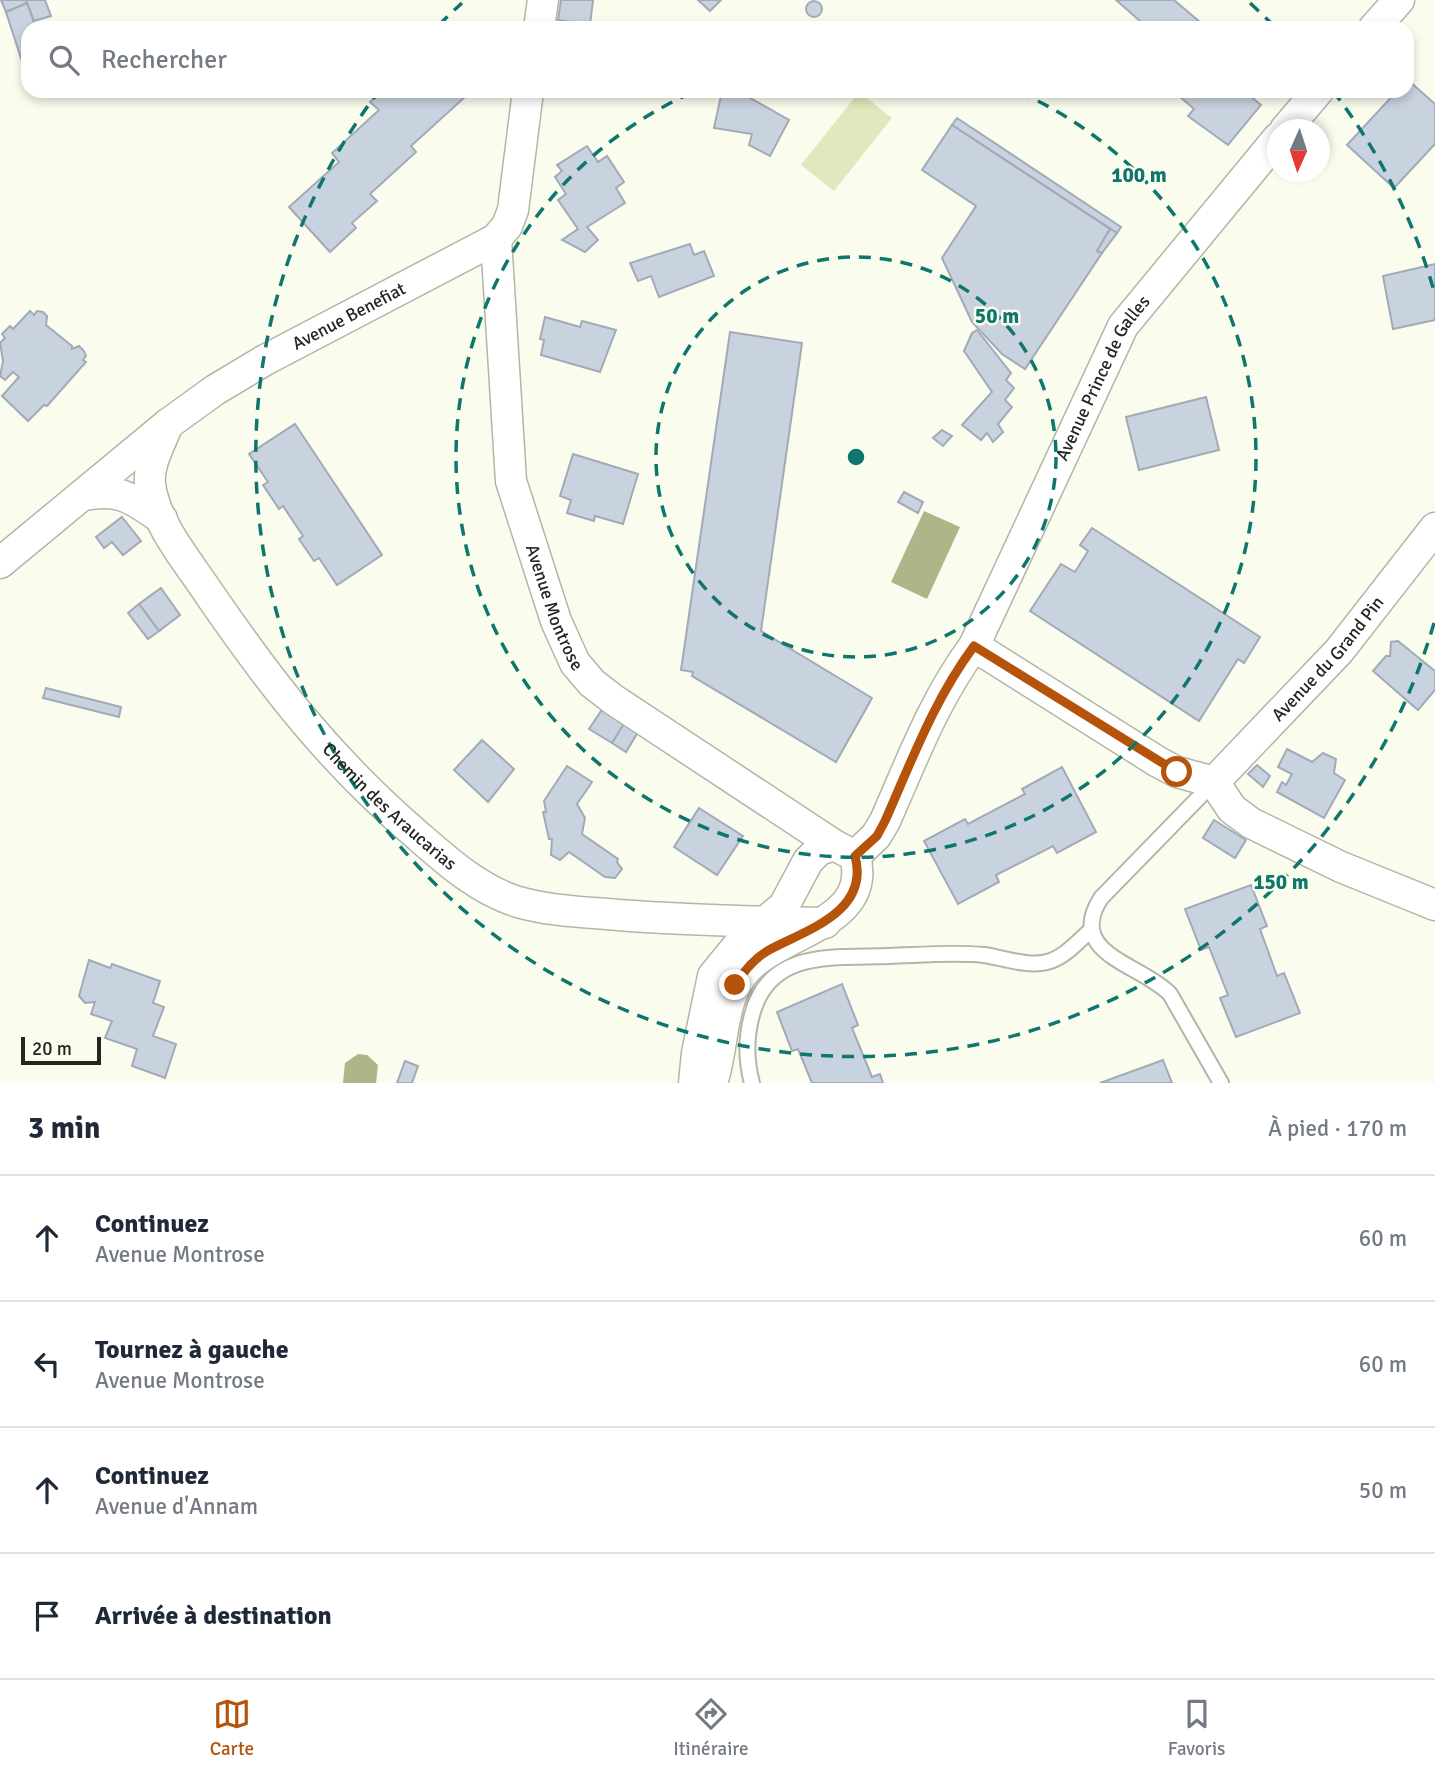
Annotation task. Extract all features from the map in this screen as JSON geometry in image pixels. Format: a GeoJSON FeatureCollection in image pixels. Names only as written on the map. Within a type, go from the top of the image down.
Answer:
{"type":"FeatureCollection","features":[{"type":"Feature","properties":{"kind":"street"},"geometry":{"type":"LineString","coordinates":[[540,21],[543,0]]}},
{"type":"Feature","properties":{"kind":"street"},"geometry":{"type":"LineString","coordinates":[[1380,21],[1399,0]]}},
{"type":"Feature","properties":{"kind":"street"},"geometry":{"type":"LineString","coordinates":[[496,239],[507,226],[513,210],[527,98]]}},
{"type":"Feature","properties":{"kind":"street"},"geometry":{"type":"LineString","coordinates":[[1294,119],[1312,98]]}},
{"type":"Feature","properties":{"kind":"street","name":"Avenue Prince de Galles"},"geometry":{"type":"LineString","coordinates":[[974,646],[1063,461],[1123,326],[1267,151]]}},
{"type":"Feature","properties":{"kind":"street","name":"Avenue Benefiat"},"geometry":{"type":"LineString","coordinates":[[0,564],[168,424],[215,390],[265,360],[496,239]]}},
{"type":"Feature","properties":{"kind":"street","name":"Avenue Montrose"},"geometry":{"type":"LineString","coordinates":[[496,239],[511,481],[556,621],[575,663],[592,683],[614,700],[844,851]]}},
{"type":"Feature","properties":{"kind":"street","name":"Chemin des Araucarias"},"geometry":{"type":"LineString","coordinates":[[168,424],[150,469],[153,497],[162,519],[229,622],[296,714],[342,766],[450,863],[485,888],[518,901],[564,910],[699,920],[825,923]]}},
{"type":"Feature","properties":{"kind":"street"},"geometry":{"type":"LineString","coordinates":[[84,495],[116,492],[133,499],[162,519]]}},
{"type":"Feature","properties":{"kind":"street","name":"Avenue du Grand Pin"},"geometry":{"type":"LineString","coordinates":[[1214,782],[1339,651],[1435,528]]}},
{"type":"Feature","properties":{"kind":"street"},"geometry":{"type":"LineString","coordinates":[[694,1083],[708,994],[720,965],[752,932],[767,923],[792,895],[808,861],[819,850],[844,851],[877,836],[933,711],[948,682],[974,646],[1158,762],[1194,778],[1214,782],[1232,809],[1251,823],[1341,867],[1435,905]]}},
{"type":"Feature","properties":{"kind":"street"},"geometry":{"type":"LineString","coordinates":[[712,1083],[729,1002],[743,973],[768,950],[825,923],[853,891],[858,878],[844,851]]}},
{"type":"Feature","properties":{"kind":"street"},"geometry":{"type":"LineString","coordinates":[[699,920],[712,936],[720,965]]}},
{"type":"Feature","properties":{"kind":"lane"},"geometry":{"type":"LineString","coordinates":[[1214,782],[1101,898],[1090,917],[1090,931],[1115,959],[1160,984],[1170,994],[1221,1083]]}},
{"type":"Feature","properties":{"kind":"lane"},"geometry":{"type":"LineString","coordinates":[[752,1083],[747,1061],[748,1030],[756,997],[765,982],[778,971],[829,958],[982,955],[1036,964],[1062,956],[1090,931]]}},
{"type":"Feature","properties":{"kind":"shaded area"},"geometry":{"type":"Polygon","coordinates":[[[854,98],[867,98],[892,118],[834,191],[801,165],[854,98]]]}},
{"type":"Feature","properties":{"kind":"shaded area"},"geometry":{"type":"Polygon","coordinates":[[[924,511],[960,527],[927,599],[891,582],[924,511]]]}},
{"type":"Feature","properties":{"kind":"shaded area"},"geometry":{"type":"Polygon","coordinates":[[[358,1054],[367,1055],[378,1065],[376,1083],[343,1083],[345,1063],[358,1054]]]}},
{"type":"Feature","properties":{"kind":"building"},"geometry":{"type":"Polygon","coordinates":[[[1,0],[26,0],[27,3],[6,12],[1,0]]]}},
{"type":"Feature","properties":{"kind":"building"},"geometry":{"type":"Polygon","coordinates":[[[26,0],[45,0],[51,16],[34,21],[26,0]]]}},
{"type":"Feature","properties":{"kind":"building"},"geometry":{"type":"Polygon","coordinates":[[[561,0],[593,0],[590,21],[558,20],[561,0]]]}},
{"type":"Feature","properties":{"kind":"building"},"geometry":{"type":"Polygon","coordinates":[[[698,0],[721,0],[710,11],[698,0]]]}},
{"type":"Feature","properties":{"kind":"building"},"geometry":{"type":"Polygon","coordinates":[[[1116,0],[1174,0],[1199,21],[1140,21],[1116,0]]]}},
{"type":"Feature","properties":{"kind":"building"},"geometry":{"type":"Polygon","coordinates":[[[814,1],[820,3],[820,15],[814,17],[808,15],[806,9],[808,3],[814,1]]]}},
{"type":"Feature","properties":{"kind":"building"},"geometry":{"type":"Polygon","coordinates":[[[27,3],[33,21],[21,21],[21,58],[6,12],[27,3]]]}},
{"type":"Feature","properties":{"kind":"building"},"geometry":{"type":"Polygon","coordinates":[[[1414,85],[1435,104],[1435,144],[1394,188],[1347,145],[1391,98],[1414,98],[1414,85]]]}},
{"type":"Feature","properties":{"kind":"building"},"geometry":{"type":"Polygon","coordinates":[[[374,98],[464,98],[411,146],[416,152],[370,194],[377,201],[352,223],[356,228],[330,252],[289,207],[339,162],[332,153],[379,110],[370,102],[374,98]]]}},
{"type":"Feature","properties":{"kind":"building"},"geometry":{"type":"Polygon","coordinates":[[[720,98],[750,98],[789,120],[770,156],[749,145],[752,134],[714,128],[720,98]]]}},
{"type":"Feature","properties":{"kind":"building"},"geometry":{"type":"Polygon","coordinates":[[[1181,98],[1252,98],[1261,105],[1228,145],[1188,116],[1194,109],[1181,98]]]}},
{"type":"Feature","properties":{"kind":"building"},"geometry":{"type":"Polygon","coordinates":[[[957,118],[1121,227],[1117,233],[952,125],[957,118]]]}},
{"type":"Feature","properties":{"kind":"building"},"geometry":{"type":"Polygon","coordinates":[[[952,125],[1110,229],[1097,251],[1102,253],[1025,369],[1002,354],[972,322],[942,258],[976,206],[922,170],[952,125]]]}},
{"type":"Feature","properties":{"kind":"building"},"geometry":{"type":"Polygon","coordinates":[[[587,146],[598,162],[607,156],[624,182],[616,188],[625,203],[587,227],[598,240],[585,252],[562,240],[578,229],[558,200],[566,194],[555,177],[562,171],[557,165],[587,146]]]}},
{"type":"Feature","properties":{"kind":"building"},"geometry":{"type":"Polygon","coordinates":[[[1110,229],[1117,233],[1102,253],[1097,251],[1110,229]]]}},
{"type":"Feature","properties":{"kind":"building"},"geometry":{"type":"Polygon","coordinates":[[[690,244],[694,255],[704,251],[714,276],[659,297],[651,276],[638,281],[630,263],[690,244]]]}},
{"type":"Feature","properties":{"kind":"building"},"geometry":{"type":"Polygon","coordinates":[[[1435,264],[1435,320],[1393,329],[1383,276],[1435,264]]]}},
{"type":"Feature","properties":{"kind":"building"},"geometry":{"type":"Polygon","coordinates":[[[30,311],[34,315],[37,311],[43,312],[47,316],[46,325],[72,346],[72,349],[79,346],[84,351],[86,356],[83,360],[86,362],[47,406],[44,405],[28,421],[2,396],[19,377],[13,372],[5,380],[0,376],[3,361],[0,343],[5,338],[2,334],[10,326],[13,329],[30,311]]]}},
{"type":"Feature","properties":{"kind":"building"},"geometry":{"type":"Polygon","coordinates":[[[545,317],[580,327],[582,321],[616,330],[600,372],[541,355],[544,340],[540,339],[545,317]]]}},
{"type":"Feature","properties":{"kind":"building"},"geometry":{"type":"Polygon","coordinates":[[[977,330],[1011,373],[1006,380],[1014,388],[1005,400],[1012,407],[998,424],[1003,432],[993,442],[987,433],[981,440],[962,425],[992,392],[964,351],[972,333],[977,330]]]}},
{"type":"Feature","properties":{"kind":"building"},"geometry":{"type":"Polygon","coordinates":[[[730,332],[802,343],[761,631],[872,698],[836,762],[692,676],[693,672],[681,670],[730,332]]]}},
{"type":"Feature","properties":{"kind":"building"},"geometry":{"type":"Polygon","coordinates":[[[1206,397],[1219,450],[1139,470],[1126,417],[1206,397]]]}},
{"type":"Feature","properties":{"kind":"building"},"geometry":{"type":"Polygon","coordinates":[[[295,424],[382,555],[337,585],[319,558],[314,561],[299,539],[303,536],[283,506],[279,509],[263,485],[268,482],[249,454],[295,424]]]}},
{"type":"Feature","properties":{"kind":"building"},"geometry":{"type":"Polygon","coordinates":[[[942,430],[952,436],[943,446],[933,438],[942,430]]]}},
{"type":"Feature","properties":{"kind":"building"},"geometry":{"type":"Polygon","coordinates":[[[573,454],[638,474],[623,524],[595,516],[594,521],[567,513],[571,500],[560,496],[573,454]]]}},
{"type":"Feature","properties":{"kind":"building"},"geometry":{"type":"Polygon","coordinates":[[[904,492],[923,502],[918,513],[898,502],[904,492]]]}},
{"type":"Feature","properties":{"kind":"building"},"geometry":{"type":"Polygon","coordinates":[[[122,517],[141,541],[123,555],[112,542],[104,548],[96,537],[122,517]]]}},
{"type":"Feature","properties":{"kind":"building"},"geometry":{"type":"Polygon","coordinates":[[[1092,528],[1260,637],[1244,663],[1238,659],[1199,721],[1030,611],[1061,564],[1075,572],[1088,551],[1080,545],[1092,528]]]}},
{"type":"Feature","properties":{"kind":"building"},"geometry":{"type":"Polygon","coordinates":[[[161,588],[180,615],[159,631],[139,604],[161,588]]]}},
{"type":"Feature","properties":{"kind":"building"},"geometry":{"type":"Polygon","coordinates":[[[139,604],[159,631],[148,639],[128,613],[139,604]]]}},
{"type":"Feature","properties":{"kind":"building"},"geometry":{"type":"Polygon","coordinates":[[[1398,641],[1435,671],[1435,690],[1418,710],[1373,671],[1386,656],[1390,656],[1391,642],[1398,641]]]}},
{"type":"Feature","properties":{"kind":"building"},"geometry":{"type":"Polygon","coordinates":[[[46,688],[121,707],[119,717],[43,698],[46,688]]]}},
{"type":"Feature","properties":{"kind":"building"},"geometry":{"type":"Polygon","coordinates":[[[605,705],[627,719],[612,743],[589,729],[605,705]]]}},
{"type":"Feature","properties":{"kind":"building"},"geometry":{"type":"Polygon","coordinates":[[[627,719],[641,727],[626,752],[612,743],[627,719]]]}},
{"type":"Feature","properties":{"kind":"building"},"geometry":{"type":"Polygon","coordinates":[[[482,740],[514,769],[488,802],[454,770],[482,740]]]}},
{"type":"Feature","properties":{"kind":"building"},"geometry":{"type":"Polygon","coordinates":[[[1287,749],[1312,762],[1323,753],[1336,759],[1334,773],[1345,780],[1324,818],[1277,792],[1282,782],[1286,785],[1292,774],[1278,767],[1287,749]]]}},
{"type":"Feature","properties":{"kind":"building"},"geometry":{"type":"Polygon","coordinates":[[[1257,765],[1270,776],[1263,787],[1248,774],[1257,765]]]}},
{"type":"Feature","properties":{"kind":"building"},"geometry":{"type":"Polygon","coordinates":[[[567,766],[592,782],[577,804],[585,818],[582,834],[618,859],[622,869],[615,878],[605,877],[569,852],[560,860],[551,855],[552,839],[549,839],[543,812],[546,812],[544,801],[567,766]]]}},
{"type":"Feature","properties":{"kind":"building"},"geometry":{"type":"Polygon","coordinates":[[[1062,767],[1096,832],[1057,853],[1053,846],[996,875],[999,882],[958,904],[924,841],[965,819],[968,824],[1025,794],[1022,789],[1062,767]]]}},
{"type":"Feature","properties":{"kind":"building"},"geometry":{"type":"Polygon","coordinates":[[[699,808],[743,836],[717,875],[674,847],[699,808]]]}},
{"type":"Feature","properties":{"kind":"building"},"geometry":{"type":"Polygon","coordinates":[[[1214,820],[1246,840],[1235,858],[1203,838],[1214,820]]]}},
{"type":"Feature","properties":{"kind":"building"},"geometry":{"type":"Polygon","coordinates":[[[1251,885],[1267,926],[1260,929],[1277,976],[1284,973],[1300,1013],[1236,1037],[1220,998],[1228,995],[1209,947],[1201,950],[1185,909],[1251,885]]]}},
{"type":"Feature","properties":{"kind":"building"},"geometry":{"type":"Polygon","coordinates":[[[89,960],[110,968],[112,964],[160,981],[153,1003],[164,1007],[153,1036],[176,1044],[165,1078],[132,1066],[137,1049],[105,1038],[112,1021],[91,1014],[95,1002],[85,1003],[79,996],[89,960]]]}},
{"type":"Feature","properties":{"kind":"building"},"geometry":{"type":"Polygon","coordinates":[[[842,984],[858,1025],[852,1028],[872,1077],[880,1074],[883,1083],[812,1083],[798,1049],[792,1051],[777,1012],[842,984]]]}},
{"type":"Feature","properties":{"kind":"building"},"geometry":{"type":"Polygon","coordinates":[[[1163,1060],[1172,1083],[1100,1083],[1163,1060]]]}},
{"type":"Feature","properties":{"kind":"building"},"geometry":{"type":"Polygon","coordinates":[[[405,1061],[418,1066],[412,1083],[397,1083],[405,1061]]]}},
{"type":"Feature","properties":{"kind":"route"},"geometry":{"type":"LineString","coordinates":[[735,985],[753,961],[768,950],[811,932],[825,923],[853,891],[858,878],[855,856],[877,836],[933,711],[948,682],[974,646],[1177,772]]}}]}
